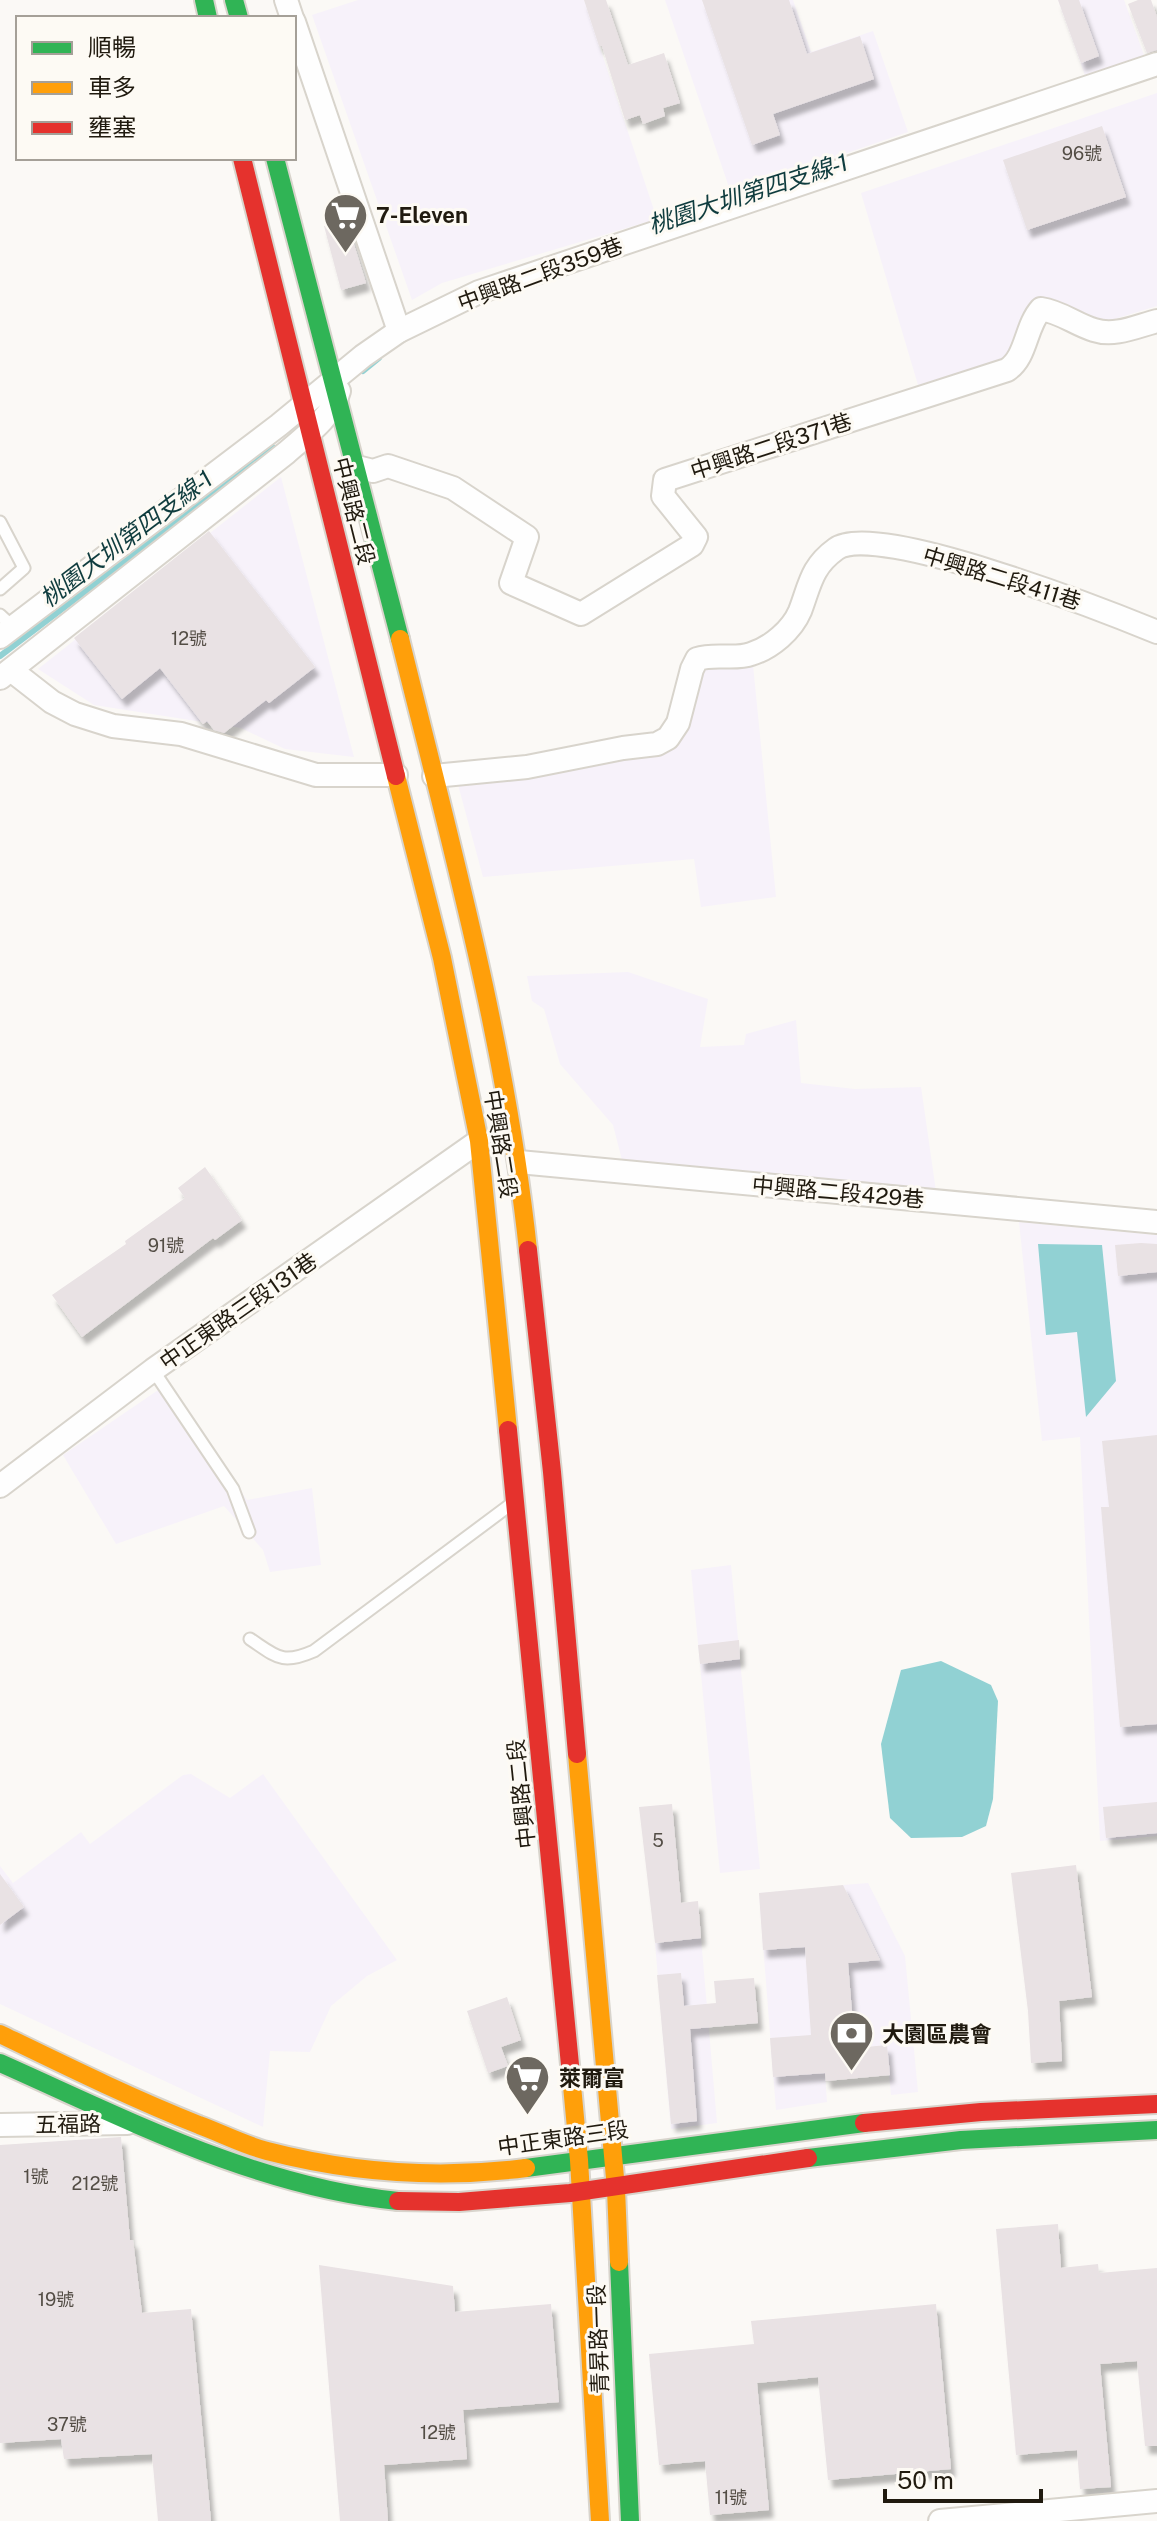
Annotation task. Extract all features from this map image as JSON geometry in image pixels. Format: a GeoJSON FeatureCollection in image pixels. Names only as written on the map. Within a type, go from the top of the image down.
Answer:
{"type":"FeatureCollection","features":[{"type":"Feature","properties":{"kind":"street"},"geometry":{"type":"LineString","coordinates":[[296,29],[399,331]]}},
{"type":"Feature","properties":{"kind":"street","name":"中興路二段359巷"},"geometry":{"type":"LineString","coordinates":[[338,383],[399,331],[479,292],[1157,64]]}},
{"type":"Feature","properties":{"kind":"street","name":"中興路二段"},"geometry":{"type":"LineString","coordinates":[[242,160],[442,958],[479,1141],[579,2160]]}},
{"type":"Feature","properties":{"kind":"street","name":"中興路二段"},"geometry":{"type":"LineString","coordinates":[[276,160],[338,383],[477,949],[519,1162],[552,1472],[613,2155]]}},
{"type":"Feature","properties":{"kind":"street","name":"中興路二段371巷"},"geometry":{"type":"LineString","coordinates":[[357,467],[373,471],[388,466],[453,488],[527,537],[511,583],[581,614],[692,545],[696,537],[663,496],[665,480],[1007,370],[1017,363],[1034,317],[1041,309],[1055,311],[1096,331],[1119,332],[1157,321]]}},
{"type":"Feature","properties":{"kind":"street"},"geometry":{"type":"LineString","coordinates":[[4,626],[338,383]]}},
{"type":"Feature","properties":{"kind":"street"},"geometry":{"type":"LineString","coordinates":[[338,383],[330,410],[309,433],[6,674],[75,714],[113,726],[181,734],[316,775],[434,776]]}},
{"type":"Feature","properties":{"kind":"street","name":"中興路二段411巷"},"geometry":{"type":"LineString","coordinates":[[434,776],[527,767],[657,744],[668,738],[678,723],[697,659],[710,655],[749,655],[776,642],[799,613],[807,584],[820,565],[839,547],[860,543],[896,547],[966,563],[1106,611],[1157,632]]}},
{"type":"Feature","properties":{"kind":"street"},"geometry":{"type":"LineString","coordinates":[[479,1141],[519,1162]]}},
{"type":"Feature","properties":{"kind":"street","name":"中正東路三段131巷"},"geometry":{"type":"LineString","coordinates":[[0,1486],[153,1370],[479,1141]]}},
{"type":"Feature","properties":{"kind":"street","name":"中興路二段429巷"},"geometry":{"type":"LineString","coordinates":[[519,1162],[1157,1222]]}},
{"type":"Feature","properties":{"kind":"street"},"geometry":{"type":"LineString","coordinates":[[556,1903],[590,1900]]}},
{"type":"Feature","properties":{"kind":"street","name":"中正東路三段"},"geometry":{"type":"LineString","coordinates":[[0,2034],[148,2105],[264,2150],[338,2167],[414,2174],[493,2172],[854,2124],[965,2114],[1157,2104]]}},
{"type":"Feature","properties":{"kind":"street"},"geometry":{"type":"LineString","coordinates":[[0,2063],[212,2156],[298,2185],[388,2200],[470,2203],[616,2189],[847,2152],[980,2139],[1157,2130]]}},
{"type":"Feature","properties":{"kind":"street","name":"五福路"},"geometry":{"type":"LineString","coordinates":[[0,2125],[136,2122]]}},
{"type":"Feature","properties":{"kind":"street","name":"青昇路一段"},"geometry":{"type":"LineString","coordinates":[[613,2155],[630,2521]]}},
{"type":"Feature","properties":{"kind":"street","name":"青昇路一段"},"geometry":{"type":"LineString","coordinates":[[579,2160],[600,2521]]}},
{"type":"Feature","properties":{"kind":"street"},"geometry":{"type":"LineString","coordinates":[[940,2521],[1157,2501]]}},
{"type":"Feature","properties":{"kind":"lane"},"geometry":{"type":"LineString","coordinates":[[0,522],[24,568],[0,589]]}},
{"type":"Feature","properties":{"kind":"lane"},"geometry":{"type":"LineString","coordinates":[[153,1370],[233,1489],[249,1532]]}},
{"type":"Feature","properties":{"kind":"lane"},"geometry":{"type":"LineString","coordinates":[[250,1639],[275,1655],[294,1659],[314,1651],[514,1502]]}},
{"type":"Feature","properties":{"kind":"shaded area"},"geometry":{"type":"Polygon","coordinates":[[[358,0],[584,0],[657,219],[442,283],[412,300],[312,15],[358,0]]]}},
{"type":"Feature","properties":{"kind":"shaded area"},"geometry":{"type":"Polygon","coordinates":[[[665,0],[793,0],[811,52],[873,31],[908,132],[731,193],[665,0]]]}},
{"type":"Feature","properties":{"kind":"shaded area"},"geometry":{"type":"Polygon","coordinates":[[[1058,0],[1124,0],[1145,58],[1086,78],[1058,0]]]}},
{"type":"Feature","properties":{"kind":"shaded area"},"geometry":{"type":"Polygon","coordinates":[[[1157,93],[1157,306],[1108,321],[1041,301],[1010,358],[918,385],[861,193],[1157,93]]]}},
{"type":"Feature","properties":{"kind":"shaded area"},"geometry":{"type":"Polygon","coordinates":[[[281,477],[354,757],[285,749],[241,728],[94,705],[38,669],[281,477]]]}},
{"type":"Feature","properties":{"kind":"shaded area"},"geometry":{"type":"Polygon","coordinates":[[[706,665],[753,665],[776,897],[701,907],[694,859],[483,877],[457,781],[662,750],[698,671],[706,665]]]}},
{"type":"Feature","properties":{"kind":"shaded area"},"geometry":{"type":"Polygon","coordinates":[[[628,972],[708,999],[700,1047],[744,1045],[746,1034],[796,1020],[801,1083],[855,1089],[921,1087],[936,1191],[622,1160],[613,1125],[560,1064],[544,1009],[532,1001],[527,976],[628,972]]]}},
{"type":"Feature","properties":{"kind":"shaded area"},"geometry":{"type":"Polygon","coordinates":[[[1019,1222],[1157,1235],[1157,1836],[1100,1841],[1080,1437],[1042,1441],[1019,1222]]]}},
{"type":"Feature","properties":{"kind":"shaded area"},"geometry":{"type":"Polygon","coordinates":[[[167,1384],[247,1500],[312,1488],[321,1565],[270,1572],[263,1550],[224,1506],[116,1544],[63,1455],[167,1384]]]}},
{"type":"Feature","properties":{"kind":"shaded area"},"geometry":{"type":"Polygon","coordinates":[[[731,1565],[760,1869],[720,1873],[691,1570],[731,1565]]]}},
{"type":"Feature","properties":{"kind":"shaded area"},"geometry":{"type":"Polygon","coordinates":[[[191,1774],[230,1798],[263,1774],[397,1960],[367,1976],[331,2006],[310,2052],[270,2051],[263,2127],[0,2004],[0,1866],[13,1883],[81,1832],[90,1844],[183,1775],[191,1774]]]}},
{"type":"Feature","properties":{"kind":"shaded area"},"geometry":{"type":"Polygon","coordinates":[[[868,1883],[905,1956],[918,2092],[891,2095],[886,2045],[855,2048],[848,1963],[880,1960],[843,1885],[868,1883]]]}},
{"type":"Feature","properties":{"kind":"shaded area"},"geometry":{"type":"Polygon","coordinates":[[[812,1889],[827,2102],[776,2110],[759,1893],[812,1889]]]}},
{"type":"Feature","properties":{"kind":"shaded area"},"geometry":{"type":"Polygon","coordinates":[[[701,1938],[717,2123],[671,2129],[655,1943],[701,1938]]]}},
{"type":"Feature","properties":{"kind":"water"},"geometry":{"type":"Polygon","coordinates":[[[1038,1244],[1102,1245],[1116,1381],[1086,1417],[1077,1332],[1046,1335],[1038,1244]]]}},
{"type":"Feature","properties":{"kind":"water"},"geometry":{"type":"Polygon","coordinates":[[[941,1661],[991,1685],[998,1701],[993,1799],[986,1826],[962,1837],[911,1838],[890,1818],[881,1744],[901,1670],[941,1661]]]}},
{"type":"Feature","properties":{"kind":"building"},"geometry":{"type":"Polygon","coordinates":[[[584,0],[606,0],[628,65],[664,53],[680,103],[663,108],[665,116],[643,124],[640,115],[625,120],[584,0]]]}},
{"type":"Feature","properties":{"kind":"building"},"geometry":{"type":"Polygon","coordinates":[[[702,0],[789,0],[807,54],[860,36],[874,79],[773,114],[780,135],[752,145],[702,0]]]}},
{"type":"Feature","properties":{"kind":"building"},"geometry":{"type":"Polygon","coordinates":[[[1058,0],[1079,0],[1099,56],[1081,63],[1058,0]]]}},
{"type":"Feature","properties":{"kind":"building"},"geometry":{"type":"Polygon","coordinates":[[[1151,0],[1157,17],[1157,50],[1147,53],[1128,4],[1151,0]]]}},
{"type":"Feature","properties":{"kind":"building"},"geometry":{"type":"Polygon","coordinates":[[[1102,126],[1126,197],[1027,230],[1003,160],[1102,126]]]}},
{"type":"Feature","properties":{"kind":"building","name":"7-Eleven"},"geometry":{"type":"Polygon","coordinates":[[[346,219],[366,283],[341,290],[324,226],[346,219]]]}},
{"type":"Feature","properties":{"kind":"building"},"geometry":{"type":"Polygon","coordinates":[[[209,531],[315,667],[224,733],[214,730],[207,721],[203,724],[160,668],[122,699],[74,638],[209,531]]]}},
{"type":"Feature","properties":{"kind":"building"},"geometry":{"type":"Polygon","coordinates":[[[205,1167],[242,1220],[215,1240],[213,1238],[82,1337],[52,1295],[185,1198],[178,1188],[205,1167]]]}},
{"type":"Feature","properties":{"kind":"building"},"geometry":{"type":"Polygon","coordinates":[[[1157,1244],[1157,1272],[1118,1276],[1115,1245],[1157,1244]]]}},
{"type":"Feature","properties":{"kind":"building"},"geometry":{"type":"Polygon","coordinates":[[[1157,1435],[1157,1724],[1120,1727],[1101,1507],[1109,1507],[1102,1441],[1157,1435]]]}},
{"type":"Feature","properties":{"kind":"building"},"geometry":{"type":"Polygon","coordinates":[[[739,1640],[740,1659],[700,1664],[698,1645],[739,1640]]]}},
{"type":"Feature","properties":{"kind":"building"},"geometry":{"type":"Polygon","coordinates":[[[1157,1802],[1157,1833],[1106,1838],[1103,1807],[1157,1802]]]}},
{"type":"Feature","properties":{"kind":"building"},"geometry":{"type":"Polygon","coordinates":[[[672,1804],[681,1903],[698,1901],[701,1938],[655,1943],[639,1807],[672,1804]]]}},
{"type":"Feature","properties":{"kind":"building"},"geometry":{"type":"Polygon","coordinates":[[[1076,1865],[1092,1997],[1059,2001],[1062,2061],[1031,2063],[1028,2011],[1011,1873],[1076,1865]]]}},
{"type":"Feature","properties":{"kind":"building"},"geometry":{"type":"Polygon","coordinates":[[[0,1874],[24,1907],[0,1925],[0,1874]]]}},
{"type":"Feature","properties":{"kind":"building"},"geometry":{"type":"Polygon","coordinates":[[[843,1885],[880,1960],[848,1963],[855,2048],[887,2045],[890,2075],[826,2081],[825,2073],[773,2077],[770,2038],[811,2035],[805,1947],[763,1950],[759,1893],[843,1885]]]}},
{"type":"Feature","properties":{"kind":"building"},"geometry":{"type":"Polygon","coordinates":[[[681,1973],[684,2006],[716,2003],[714,1981],[754,1978],[758,2023],[690,2029],[697,2121],[671,2124],[657,1975],[681,1973]]]}},
{"type":"Feature","properties":{"kind":"building"},"geometry":{"type":"Polygon","coordinates":[[[507,1997],[521,2040],[501,2047],[508,2066],[488,2073],[467,2011],[507,1997]]]}},
{"type":"Feature","properties":{"kind":"building"},"geometry":{"type":"Polygon","coordinates":[[[121,2137],[130,2240],[133,2240],[142,2313],[191,2309],[211,2521],[158,2521],[152,2454],[64,2459],[61,2439],[0,2443],[0,2145],[121,2137]]]}},
{"type":"Feature","properties":{"kind":"building"},"geometry":{"type":"Polygon","coordinates":[[[1058,2224],[1061,2268],[1098,2264],[1099,2273],[1157,2268],[1157,2446],[1145,2446],[1137,2361],[1100,2364],[1111,2487],[1080,2489],[1077,2450],[1016,2455],[996,2229],[1058,2224]]]}},
{"type":"Feature","properties":{"kind":"building"},"geometry":{"type":"Polygon","coordinates":[[[319,2265],[453,2286],[455,2312],[551,2304],[559,2402],[463,2410],[467,2459],[384,2465],[388,2521],[340,2521],[319,2265]]]}},
{"type":"Feature","properties":{"kind":"building"},"geometry":{"type":"Polygon","coordinates":[[[936,2304],[951,2469],[828,2480],[818,2377],[757,2383],[769,2510],[710,2515],[705,2461],[659,2465],[649,2354],[754,2344],[751,2321],[936,2304]]]}},
{"type":"Feature","properties":{"kind":"waterway","name":"桃園大圳第四支線-1"},"geometry":{"type":"LineString","coordinates":[[363,371],[379,358]]}},
{"type":"Feature","properties":{"kind":"waterway","name":"桃園大圳第四支線-1"},"geometry":{"type":"LineString","coordinates":[[0,656],[274,448]]}},
{"type":"Feature","properties":{"kind":"traffic: fast"},"geometry":{"type":"LineString","coordinates":[[204,0],[208,16]]}},
{"type":"Feature","properties":{"kind":"traffic: fast"},"geometry":{"type":"LineString","coordinates":[[234,0],[238,16]]}},
{"type":"Feature","properties":{"kind":"traffic: fast"},"geometry":{"type":"LineString","coordinates":[[276,160],[400,639]]}},
{"type":"Feature","properties":{"kind":"traffic: fast"},"geometry":{"type":"LineString","coordinates":[[0,2063],[145,2128],[244,2166],[294,2182],[398,2201]]}},
{"type":"Feature","properties":{"kind":"traffic: fast"},"geometry":{"type":"LineString","coordinates":[[526,2168],[864,2123]]}},
{"type":"Feature","properties":{"kind":"traffic: fast"},"geometry":{"type":"LineString","coordinates":[[808,2158],[961,2140],[1157,2130]]}},
{"type":"Feature","properties":{"kind":"traffic: fast"},"geometry":{"type":"LineString","coordinates":[[619,2262],[630,2521]]}},
{"type":"Feature","properties":{"kind":"traffic: slow"},"geometry":{"type":"LineString","coordinates":[[400,639],[491,1019],[506,1096],[528,1250]]}},
{"type":"Feature","properties":{"kind":"traffic: slow"},"geometry":{"type":"LineString","coordinates":[[396,776],[442,958],[479,1141],[508,1430]]}},
{"type":"Feature","properties":{"kind":"traffic: slow"},"geometry":{"type":"LineString","coordinates":[[577,1754],[616,2189],[619,2262]]}},
{"type":"Feature","properties":{"kind":"traffic: slow"},"geometry":{"type":"LineString","coordinates":[[0,2034],[148,2104],[267,2151],[331,2164],[396,2172],[461,2173],[526,2168]]}},
{"type":"Feature","properties":{"kind":"traffic: slow"},"geometry":{"type":"LineString","coordinates":[[571,2075],[579,2160],[600,2521]]}},
{"type":"Feature","properties":{"kind":"traffic: jam"},"geometry":{"type":"LineString","coordinates":[[242,160],[396,776]]}},
{"type":"Feature","properties":{"kind":"traffic: jam"},"geometry":{"type":"LineString","coordinates":[[528,1250],[552,1472],[577,1754]]}},
{"type":"Feature","properties":{"kind":"traffic: jam"},"geometry":{"type":"LineString","coordinates":[[508,1430],[571,2075]]}},
{"type":"Feature","properties":{"kind":"traffic: jam"},"geometry":{"type":"LineString","coordinates":[[864,2123],[981,2112],[1157,2104]]}},
{"type":"Feature","properties":{"kind":"traffic: jam"},"geometry":{"type":"LineString","coordinates":[[398,2201],[459,2202],[570,2193],[808,2158]]}},
{"type":"Feature","properties":{"kind":"place","name":"7-Eleven"},"geometry":{"type":"Point","coordinates":[345,254]}},
{"type":"Feature","properties":{"kind":"place","name":"大園區農會"},"geometry":{"type":"Point","coordinates":[851,2073]}},
{"type":"Feature","properties":{"kind":"place","name":"萊爾富"},"geometry":{"type":"Point","coordinates":[528,2117]}}]}
